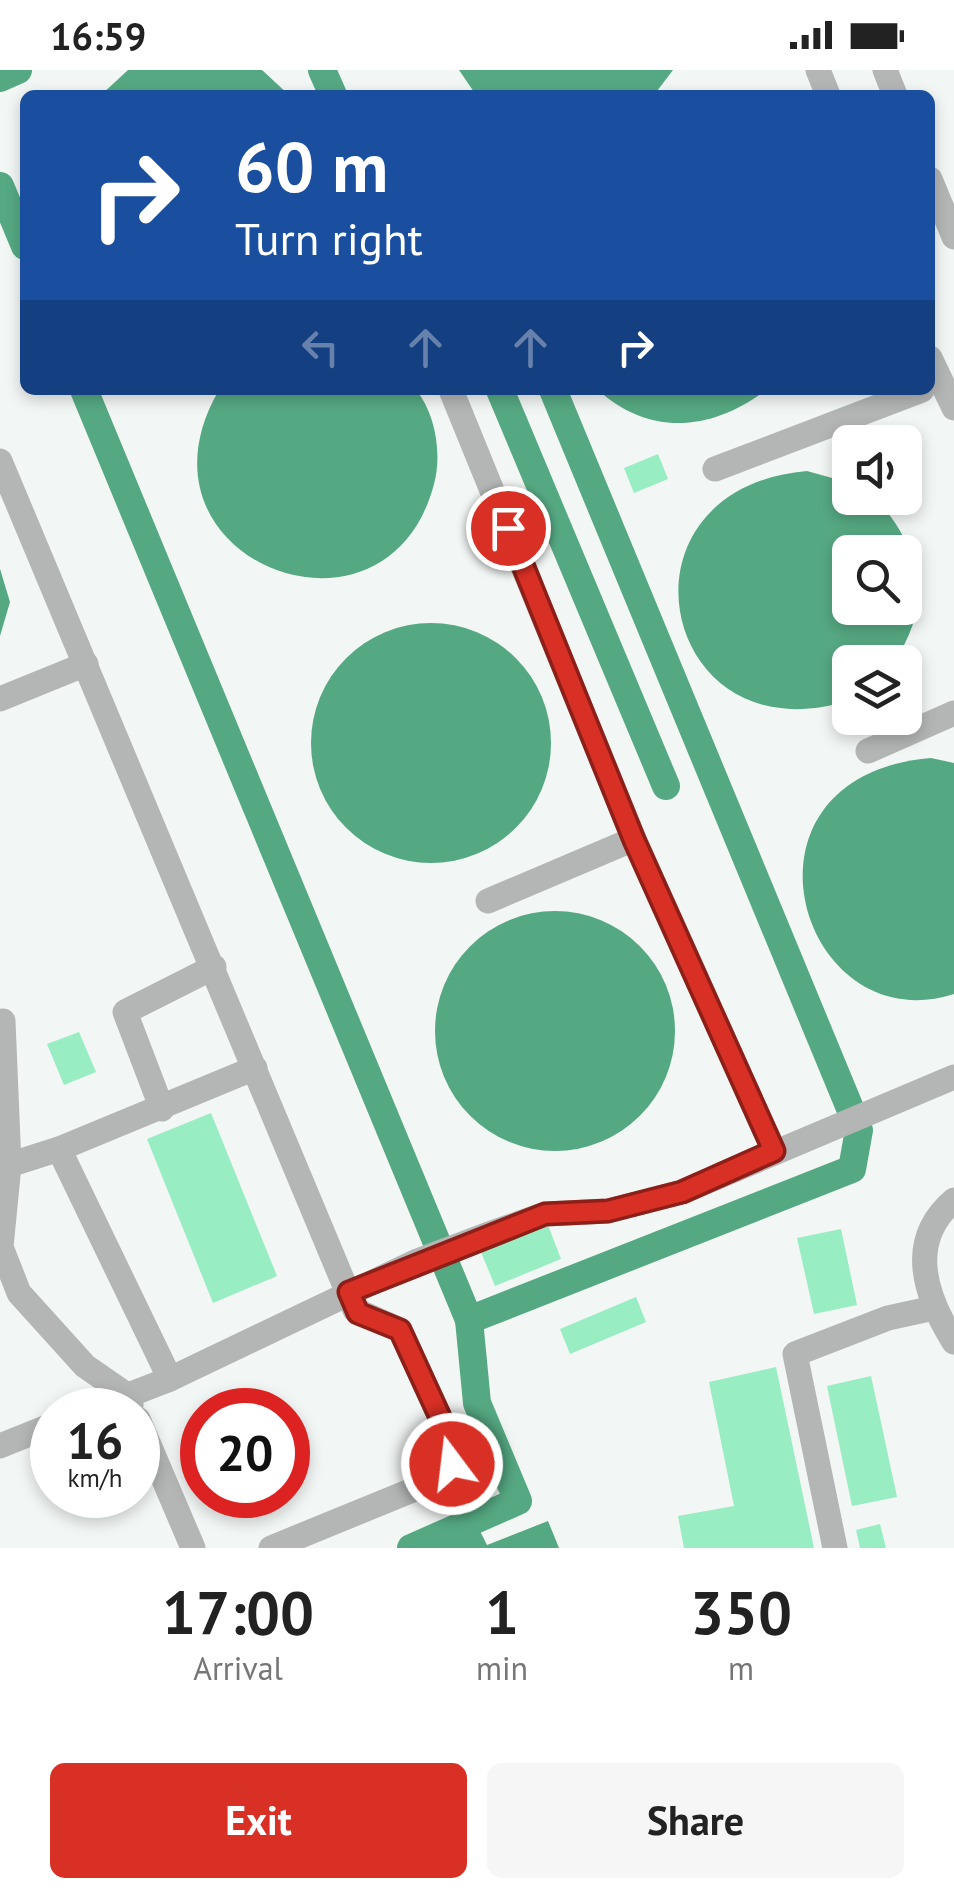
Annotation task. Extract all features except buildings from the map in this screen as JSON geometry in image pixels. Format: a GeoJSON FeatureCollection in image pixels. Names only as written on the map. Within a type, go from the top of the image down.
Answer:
{"type":"FeatureCollection","features":[{"type":"Feature","properties":{"kind":"street"},"geometry":{"type":"LineString","coordinates":[[935,191],[954,238]]}},
{"type":"Feature","properties":{"kind":"street"},"geometry":{"type":"LineString","coordinates":[[935,391],[954,408]]}},
{"type":"Feature","properties":{"kind":"street"},"geometry":{"type":"LineString","coordinates":[[453,395],[634,840],[774,1151]]}},
{"type":"Feature","properties":{"kind":"street"},"geometry":{"type":"LineString","coordinates":[[715,468],[910,395]]}},
{"type":"Feature","properties":{"kind":"street"},"geometry":{"type":"LineString","coordinates":[[0,461],[358,1313],[400,1330],[456,1452],[442,1478],[271,1548]]}},
{"type":"Feature","properties":{"kind":"street"},"geometry":{"type":"LineString","coordinates":[[0,699],[86,664]]}},
{"type":"Feature","properties":{"kind":"street"},"geometry":{"type":"LineString","coordinates":[[868,751],[954,714]]}},
{"type":"Feature","properties":{"kind":"street"},"geometry":{"type":"LineString","coordinates":[[488,901],[634,840]]}},
{"type":"Feature","properties":{"kind":"street"},"geometry":{"type":"LineString","coordinates":[[162,1108],[125,1012],[214,968]]}},
{"type":"Feature","properties":{"kind":"street"},"geometry":{"type":"LineString","coordinates":[[3,1021],[9,1165],[1,1246],[19,1294],[110,1388]]}},
{"type":"Feature","properties":{"kind":"street"},"geometry":{"type":"LineString","coordinates":[[9,1165],[162,1108],[255,1068]]}},
{"type":"Feature","properties":{"kind":"street"},"geometry":{"type":"LineString","coordinates":[[158,1388],[170,1378],[415,1262],[545,1214],[608,1211],[682,1192],[954,1078]]}},
{"type":"Feature","properties":{"kind":"street"},"geometry":{"type":"LineString","coordinates":[[59,1148],[170,1378]]}},
{"type":"Feature","properties":{"kind":"street"},"geometry":{"type":"LineString","coordinates":[[954,1200],[932,1228],[923,1255],[934,1308],[954,1342]]}},
{"type":"Feature","properties":{"kind":"street"},"geometry":{"type":"LineString","coordinates":[[835,1548],[795,1354],[888,1318],[934,1308]]}},
{"type":"Feature","properties":{"kind":"street"},"geometry":{"type":"LineString","coordinates":[[0,1446],[30,1434]]}},
{"type":"Feature","properties":{"kind":"street"},"geometry":{"type":"LineString","coordinates":[[160,1471],[193,1548]]}},
{"type":"Feature","properties":{"kind":"shaded area"},"geometry":{"type":"Polygon","coordinates":[[[128,70],[262,70],[284,90],[106,90],[128,70]]]}},
{"type":"Feature","properties":{"kind":"shaded area"},"geometry":{"type":"Polygon","coordinates":[[[459,70],[673,70],[658,90],[473,90],[459,70]]]}},
{"type":"Feature","properties":{"kind":"shaded area"},"geometry":{"type":"Polygon","coordinates":[[[217,395],[420,395],[433,423],[437,460],[434,484],[407,539],[367,569],[319,578],[272,568],[231,542],[204,502],[198,450],[217,395]]]}},
{"type":"Feature","properties":{"kind":"shaded area"},"geometry":{"type":"Polygon","coordinates":[[[605,395],[758,395],[724,414],[681,423],[639,416],[605,395]]]}},
{"type":"Feature","properties":{"kind":"shaded area"},"geometry":{"type":"Polygon","coordinates":[[[807,471],[832,478],[832,515],[889,515],[902,535],[832,535],[832,625],[913,625],[907,640],[904,645],[832,645],[832,702],[785,709],[734,693],[699,660],[681,616],[681,568],[701,523],[742,489],[807,471]]]}},
{"type":"Feature","properties":{"kind":"shaded area"},"geometry":{"type":"Polygon","coordinates":[[[0,569],[10,602],[0,636],[0,569]]]}},
{"type":"Feature","properties":{"kind":"shaded area"},"geometry":{"type":"Polygon","coordinates":[[[431,623],[477,632],[516,658],[542,697],[551,743],[542,789],[516,828],[477,854],[431,863],[385,854],[346,828],[320,789],[311,743],[320,697],[346,658],[385,632],[431,623]]]}},
{"type":"Feature","properties":{"kind":"shaded area"},"geometry":{"type":"Polygon","coordinates":[[[931,758],[954,763],[954,994],[900,999],[855,981],[823,946],[805,901],[805,854],[824,809],[865,775],[931,758]]]}},
{"type":"Feature","properties":{"kind":"shaded area"},"geometry":{"type":"Polygon","coordinates":[[[555,911],[601,920],[640,946],[666,985],[675,1031],[666,1077],[640,1116],[601,1142],[555,1151],[509,1142],[470,1116],[444,1077],[435,1031],[444,985],[470,946],[509,920],[555,911]]]}},
{"type":"Feature","properties":{"kind":"shaded area"},"geometry":{"type":"Polygon","coordinates":[[[475,1521],[487,1545],[548,1521],[559,1548],[411,1548],[475,1521]]]}},
{"type":"Feature","properties":{"kind":"waterway"},"geometry":{"type":"LineString","coordinates":[[0,78],[18,70]]}},
{"type":"Feature","properties":{"kind":"waterway"},"geometry":{"type":"LineString","coordinates":[[322,70],[331,90]]}},
{"type":"Feature","properties":{"kind":"waterway"},"geometry":{"type":"LineString","coordinates":[[0,186],[20,234]]}},
{"type":"Feature","properties":{"kind":"waterway"},"geometry":{"type":"LineString","coordinates":[[86,395],[469,1320]]}},
{"type":"Feature","properties":{"kind":"waterway"},"geometry":{"type":"LineString","coordinates":[[502,395],[666,786]]}},
{"type":"Feature","properties":{"kind":"waterway"},"geometry":{"type":"LineString","coordinates":[[411,1548],[518,1501],[477,1403],[469,1320],[852,1169],[859,1130],[555,395]]}},
{"type":"Feature","properties":{"kind":"route"},"geometry":{"type":"LineString","coordinates":[[452,1464],[456,1452],[400,1330],[390,1322],[358,1313],[349,1292],[415,1262],[545,1214],[608,1211],[682,1192],[774,1151],[634,840],[508,528]]}}]}
